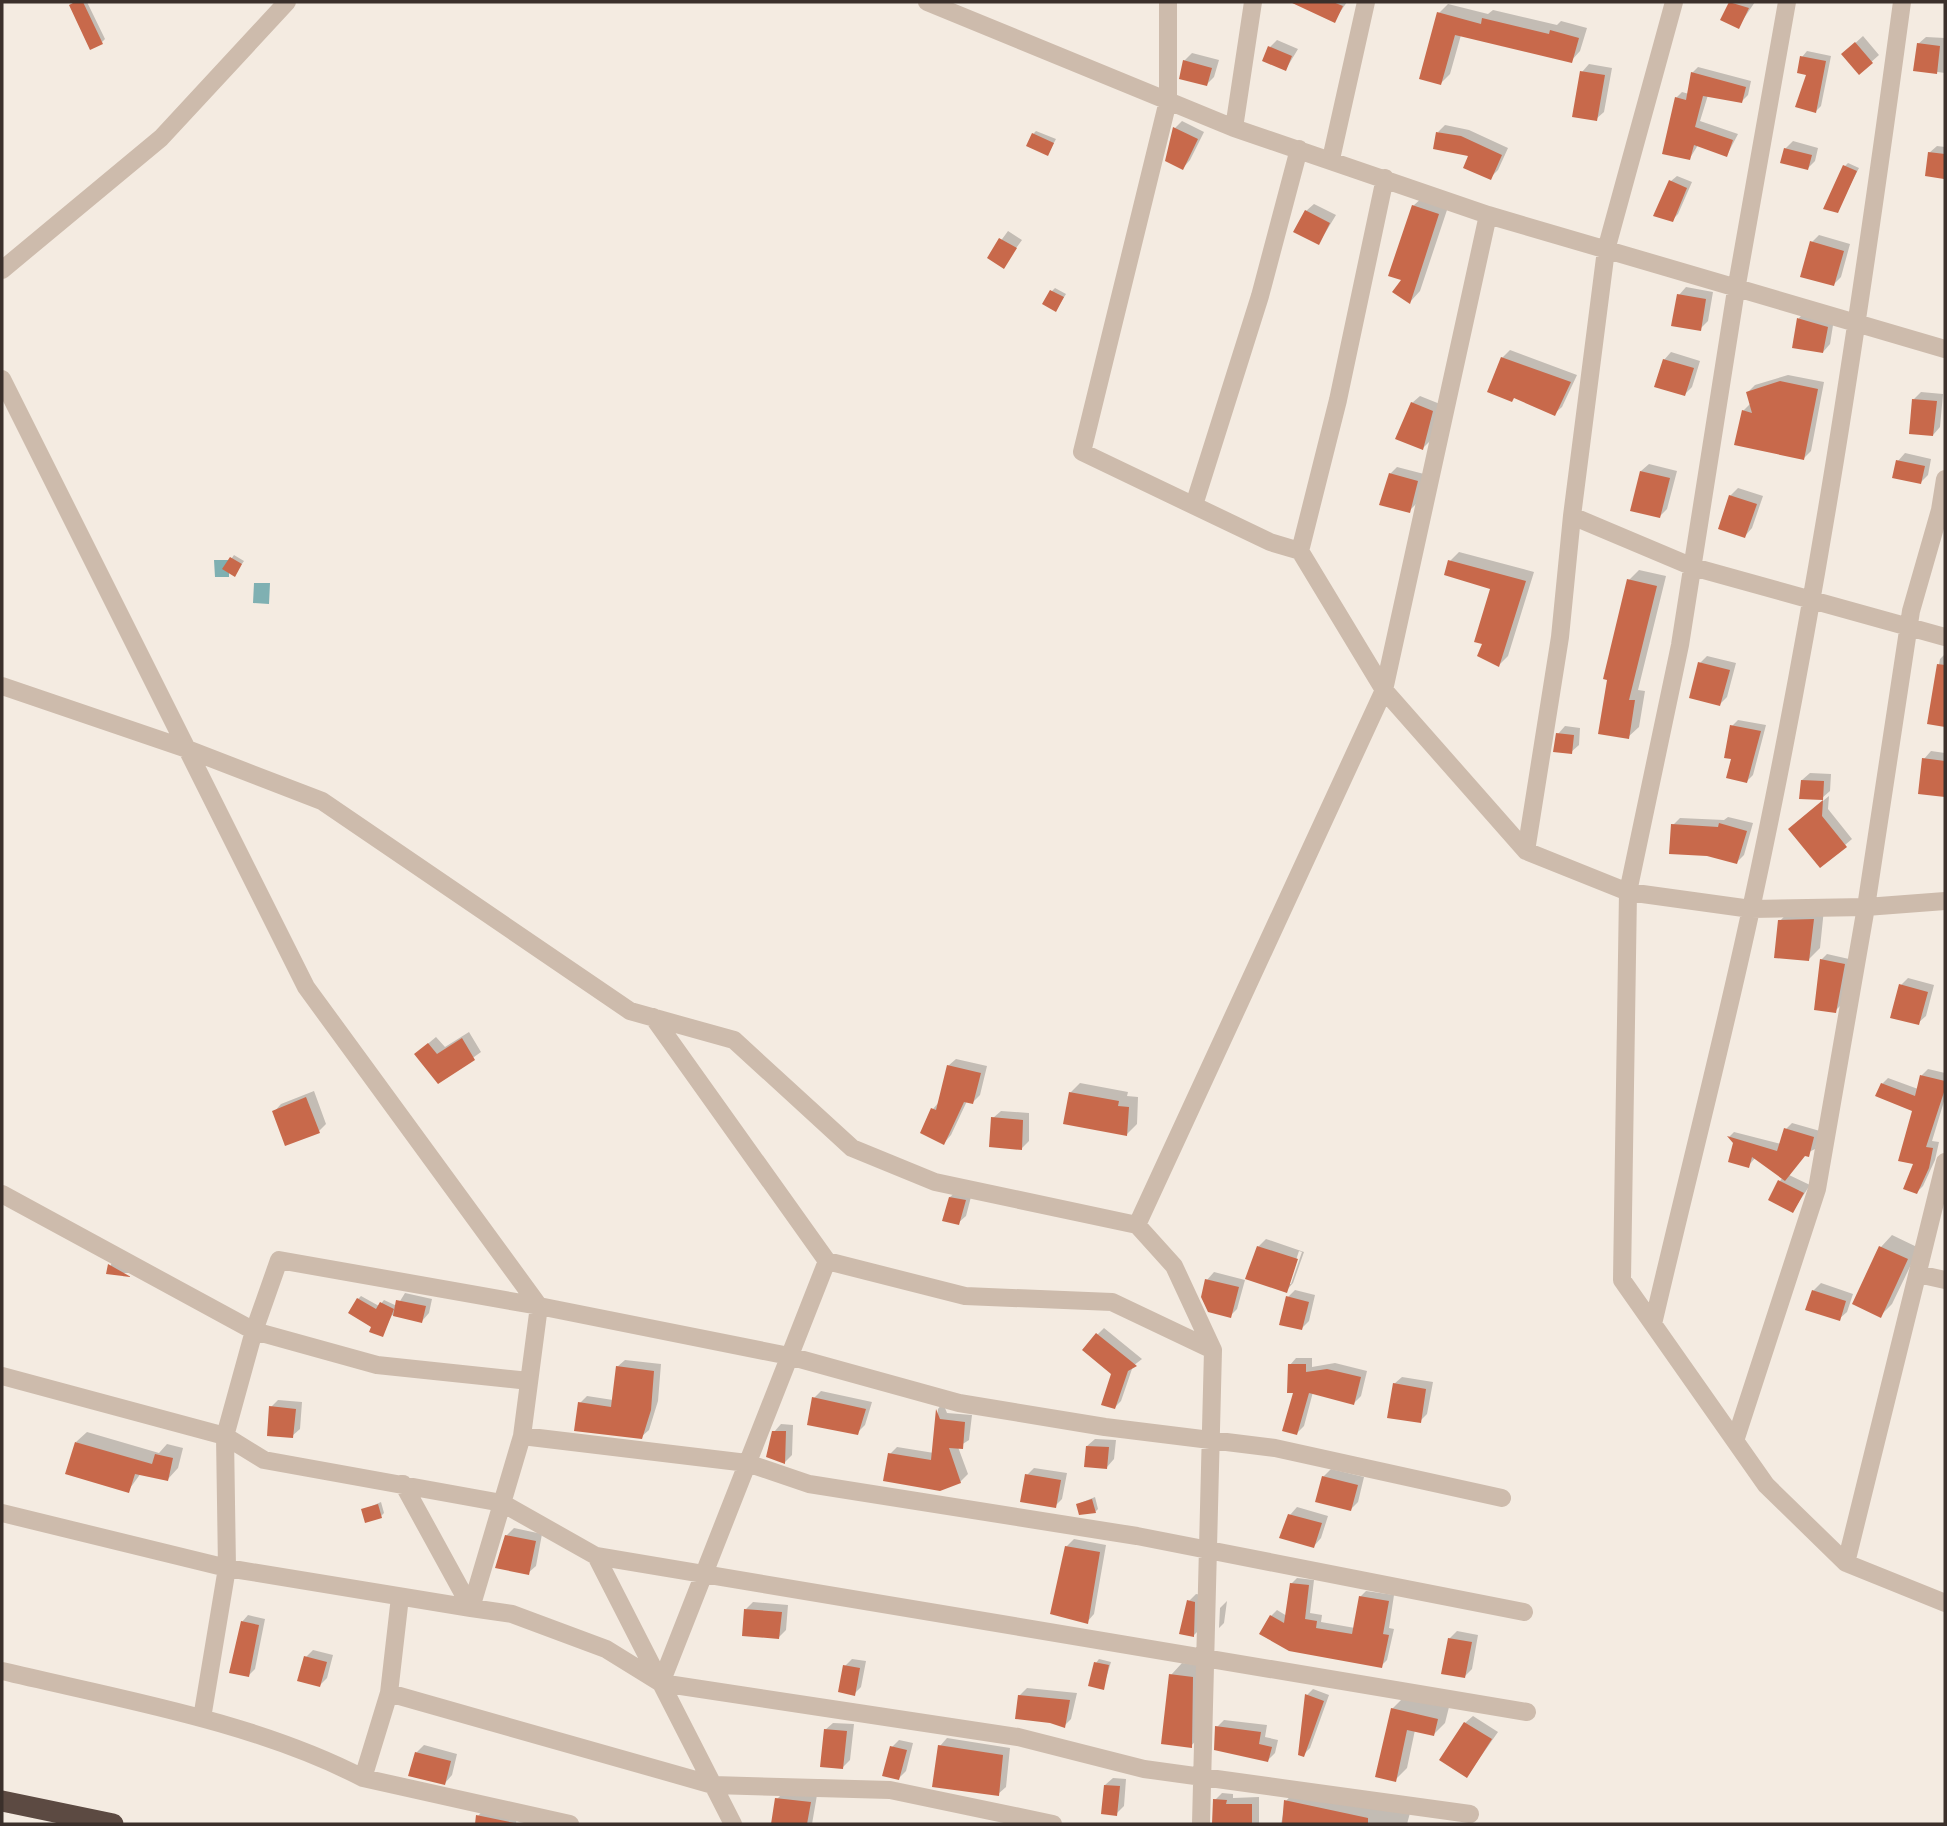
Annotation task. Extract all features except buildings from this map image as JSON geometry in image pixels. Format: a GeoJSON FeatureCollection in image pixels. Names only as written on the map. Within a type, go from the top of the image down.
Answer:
{"type":"FeatureCollection","features":[{"type":"Feature","properties":{"kind":"highway"},"geometry":{"type":"LineString","coordinates":[[2,1801],[113,1824]]}},
{"type":"Feature","properties":{"kind":"street"},"geometry":{"type":"LineString","coordinates":[[2,270],[161,138],[287,2]]}},
{"type":"Feature","properties":{"kind":"street"},"geometry":{"type":"LineString","coordinates":[[927,2],[1234,128],[1331,159],[1488,215],[1736,290],[1945,349]]}},
{"type":"Feature","properties":{"kind":"street"},"geometry":{"type":"LineString","coordinates":[[1168,2],[1168,101],[1082,452],[1270,542],[1300,551],[1384,690],[1526,851],[1628,892],[1751,909],[1866,907],[1945,901]]}},
{"type":"Feature","properties":{"kind":"street"},"geometry":{"type":"LineString","coordinates":[[1234,128],[1253,2]]}},
{"type":"Feature","properties":{"kind":"street"},"geometry":{"type":"LineString","coordinates":[[1331,159],[1366,2]]}},
{"type":"Feature","properties":{"kind":"street"},"geometry":{"type":"LineString","coordinates":[[1526,851],[1560,637],[1572,516],[1606,250],[1675,2]]}},
{"type":"Feature","properties":{"kind":"street"},"geometry":{"type":"LineString","coordinates":[[1787,2],[1736,290],[1693,567],[1628,892],[1622,1280],[1766,1485],[1846,1563],[1945,1603]]}},
{"type":"Feature","properties":{"kind":"street"},"geometry":{"type":"LineString","coordinates":[[1653,1324],[1751,909],[1811,600],[1859,323],[1902,2]]}},
{"type":"Feature","properties":{"kind":"street"},"geometry":{"type":"LineString","coordinates":[[1194,506],[1260,296],[1299,149]]}},
{"type":"Feature","properties":{"kind":"street"},"geometry":{"type":"LineString","coordinates":[[1300,551],[1338,400],[1385,178]]}},
{"type":"Feature","properties":{"kind":"street"},"geometry":{"type":"LineString","coordinates":[[1137,1225],[1384,690],[1488,215]]}},
{"type":"Feature","properties":{"kind":"street"},"geometry":{"type":"LineString","coordinates":[[2,379],[306,986],[539,1306],[522,1436],[471,1608]]}},
{"type":"Feature","properties":{"kind":"street"},"geometry":{"type":"LineString","coordinates":[[1735,1441],[1817,1189],[1866,907],[1909,628],[1940,510],[1945,478]]}},
{"type":"Feature","properties":{"kind":"street"},"geometry":{"type":"LineString","coordinates":[[1572,516],[1693,567],[1945,637]]}},
{"type":"Feature","properties":{"kind":"street"},"geometry":{"type":"LineString","coordinates":[[2,686],[187,750],[323,802],[630,1011],[734,1040],[852,1148],[935,1182],[1137,1225],[1174,1266],[1213,1350],[1200,1777],[1201,1824]]}},
{"type":"Feature","properties":{"kind":"street"},"geometry":{"type":"LineString","coordinates":[[653,1017],[827,1261],[965,1296],[1112,1302],[1213,1350]]}},
{"type":"Feature","properties":{"kind":"street"},"geometry":{"type":"LineString","coordinates":[[1846,1563],[1945,1162]]}},
{"type":"Feature","properties":{"kind":"street"},"geometry":{"type":"LineString","coordinates":[[2,1194],[254,1331],[377,1365],[529,1381]]}},
{"type":"Feature","properties":{"kind":"street"},"geometry":{"type":"LineString","coordinates":[[202,1718],[227,1568],[225,1436],[254,1331],[279,1260],[539,1306],[789,1356],[959,1403],[1105,1427],[1275,1448],[1502,1498]]}},
{"type":"Feature","properties":{"kind":"street"},"geometry":{"type":"LineString","coordinates":[[661,1683],[827,1261]]}},
{"type":"Feature","properties":{"kind":"street"},"geometry":{"type":"LineString","coordinates":[[1918,1274],[1945,1280]]}},
{"type":"Feature","properties":{"kind":"street"},"geometry":{"type":"LineString","coordinates":[[2,1376],[225,1436],[264,1460],[502,1503],[596,1556],[1527,1712]]}},
{"type":"Feature","properties":{"kind":"street"},"geometry":{"type":"LineString","coordinates":[[522,1436],[747,1463],[809,1484],[1137,1536],[1524,1612]]}},
{"type":"Feature","properties":{"kind":"street"},"geometry":{"type":"LineString","coordinates":[[403,1484],[471,1608]]}},
{"type":"Feature","properties":{"kind":"street"},"geometry":{"type":"LineString","coordinates":[[2,1513],[227,1568],[512,1614],[594,1645],[661,1683],[1018,1737],[1144,1769],[1470,1814]]}},
{"type":"Feature","properties":{"kind":"street"},"geometry":{"type":"LineString","coordinates":[[596,1556],[733,1824]]}},
{"type":"Feature","properties":{"kind":"street"},"geometry":{"type":"LineString","coordinates":[[363,1778],[389,1693],[400,1597]]}},
{"type":"Feature","properties":{"kind":"street"},"geometry":{"type":"LineString","coordinates":[[2,1671],[202,1718],[335,1764],[363,1778],[570,1824]]}},
{"type":"Feature","properties":{"kind":"street"},"geometry":{"type":"LineString","coordinates":[[389,1693],[713,1785],[890,1790],[1053,1824]]}},
{"type":"Feature","properties":{"kind":"water"},"geometry":{"type":"Polygon","coordinates":[[[214,560],[229,560],[229,577],[215,577],[214,560]]]}},
{"type":"Feature","properties":{"kind":"water"},"geometry":{"type":"Polygon","coordinates":[[[254,583],[270,583],[269,604],[253,603],[254,583]]]}}]}
